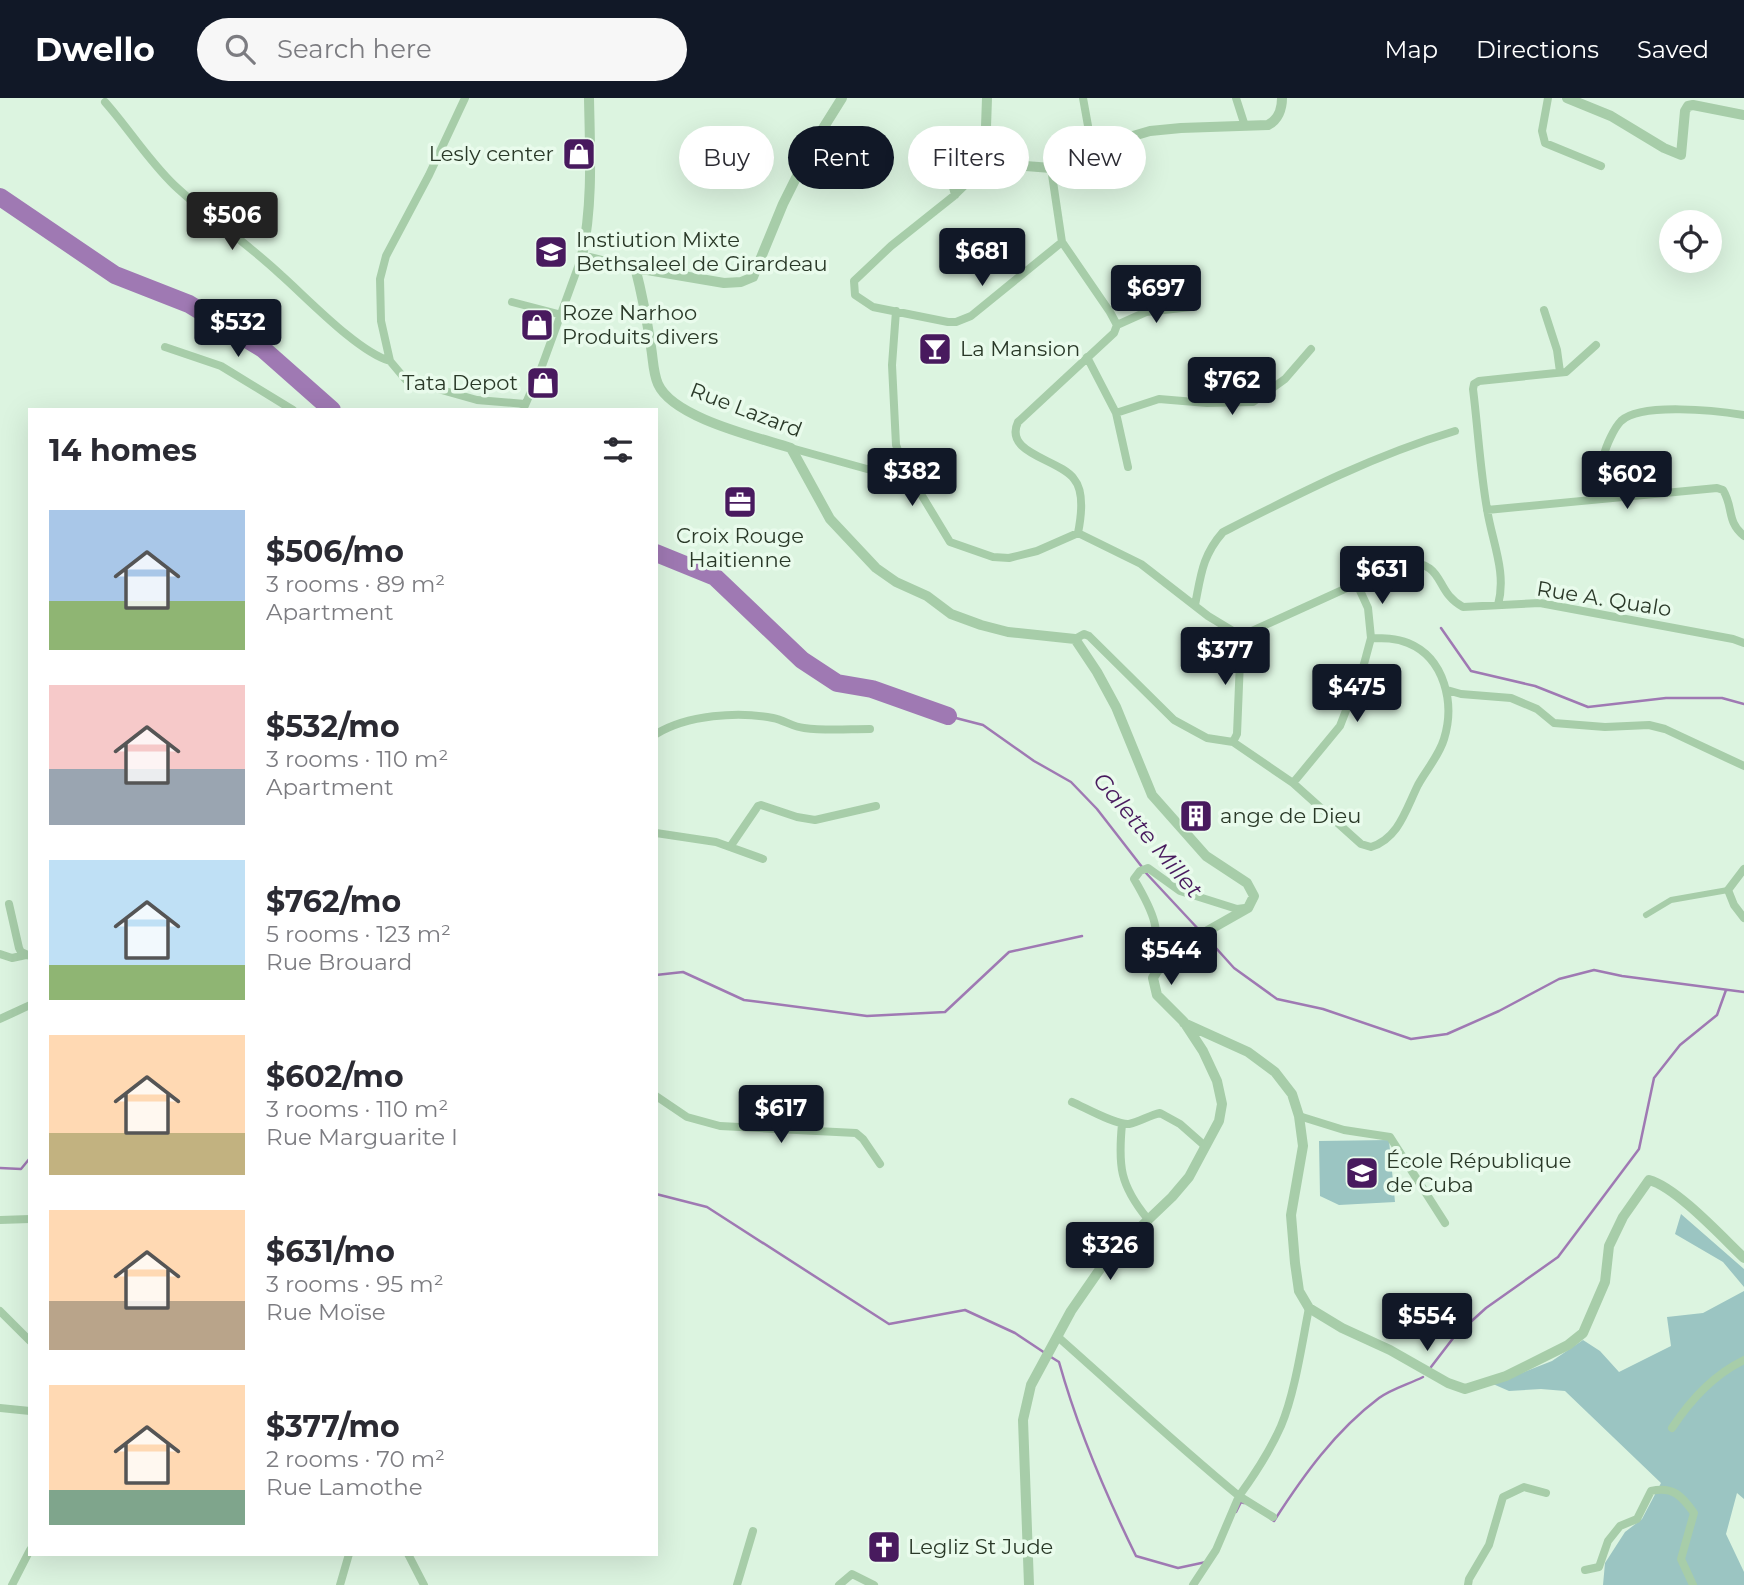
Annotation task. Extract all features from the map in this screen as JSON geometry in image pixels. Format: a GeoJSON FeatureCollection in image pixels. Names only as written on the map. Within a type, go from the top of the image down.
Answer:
{"type":"FeatureCollection","features":[{"type":"Feature","properties":{"kind":"street"},"geometry":{"type":"LineString","coordinates":[[390,361],[379,299],[380,279],[386,256],[429,175],[464,98]]}},
{"type":"Feature","properties":{"kind":"street"},"geometry":{"type":"LineString","coordinates":[[105,102],[174,185],[254,250],[326,317],[368,351],[390,361],[405,380],[477,400],[524,407],[562,315],[582,256],[591,175],[589,98]]}},
{"type":"Feature","properties":{"kind":"street"},"geometry":{"type":"LineString","coordinates":[[986,126],[987,98]]}},
{"type":"Feature","properties":{"kind":"street"},"geometry":{"type":"LineString","coordinates":[[1083,98],[1088,126]]}},
{"type":"Feature","properties":{"kind":"street"},"geometry":{"type":"LineString","coordinates":[[1236,98],[1245,126]]}},
{"type":"Feature","properties":{"kind":"street"},"geometry":{"type":"LineString","coordinates":[[1146,132],[1181,128],[1268,125],[1278,115],[1282,98]]}},
{"type":"Feature","properties":{"kind":"street"},"geometry":{"type":"LineString","coordinates":[[1548,98],[1542,131],[1545,143],[1601,166]]}},
{"type":"Feature","properties":{"kind":"street"},"geometry":{"type":"LineString","coordinates":[[1567,98],[1611,116],[1664,148],[1681,155],[1685,111],[1688,106],[1744,115]]}},
{"type":"Feature","properties":{"kind":"street"},"geometry":{"type":"LineString","coordinates":[[582,256],[724,282],[741,282],[753,277],[783,204],[836,100]]}},
{"type":"Feature","properties":{"kind":"street"},"geometry":{"type":"LineString","coordinates":[[953,189],[955,195]]}},
{"type":"Feature","properties":{"kind":"street"},"geometry":{"type":"LineString","coordinates":[[961,189],[891,246],[854,281],[855,295],[873,307],[956,322],[971,316],[1062,242]]}},
{"type":"Feature","properties":{"kind":"street"},"geometry":{"type":"LineString","coordinates":[[1054,189],[1062,242],[1111,312],[1117,325]]}},
{"type":"Feature","properties":{"kind":"street","name":"Rue Lazard"},"geometry":{"type":"LineString","coordinates":[[635,267],[657,382],[666,398],[692,414],[735,431],[791,448],[867,469],[881,470],[904,466]]}},
{"type":"Feature","properties":{"kind":"street"},"geometry":{"type":"LineString","coordinates":[[512,302],[562,315]]}},
{"type":"Feature","properties":{"kind":"street"},"geometry":{"type":"LineString","coordinates":[[1078,534],[1079,489],[1075,479],[1059,467],[1027,452],[1016,436],[1018,422],[1114,333],[1117,325],[1146,312],[1191,307]]}},
{"type":"Feature","properties":{"kind":"street"},"geometry":{"type":"LineString","coordinates":[[1544,310],[1557,350],[1560,372]]}},
{"type":"Feature","properties":{"kind":"street"},"geometry":{"type":"LineString","coordinates":[[896,311],[892,365],[896,445],[904,466],[950,542],[993,557],[1009,558],[1037,551],[1078,534],[1141,564],[1241,636],[1237,734],[1233,742]]}},
{"type":"Feature","properties":{"kind":"street"},"geometry":{"type":"LineString","coordinates":[[1498,605],[1502,575],[1487,510],[1474,384],[1479,381],[1571,369],[1596,345]]}},
{"type":"Feature","properties":{"kind":"street"},"geometry":{"type":"LineString","coordinates":[[165,347],[221,366],[290,408]]}},
{"type":"Feature","properties":{"kind":"street"},"geometry":{"type":"LineString","coordinates":[[1116,413],[1159,399],[1207,403],[1253,402],[1285,379],[1311,349]]}},
{"type":"Feature","properties":{"kind":"street"},"geometry":{"type":"LineString","coordinates":[[1087,357],[1116,413],[1128,467]]}},
{"type":"Feature","properties":{"kind":"street"},"geometry":{"type":"LineString","coordinates":[[1609,498],[1603,457],[1621,421],[1629,416],[1686,408],[1744,415]]}},
{"type":"Feature","properties":{"kind":"street"},"geometry":{"type":"LineString","coordinates":[[1195,605],[1204,559],[1223,533],[1364,462],[1455,431]]}},
{"type":"Feature","properties":{"kind":"street"},"geometry":{"type":"LineString","coordinates":[[791,448],[830,519],[876,568],[896,582],[927,596],[951,614],[981,625],[1008,632],[1075,639],[1084,634],[1089,636],[1174,720],[1207,738],[1233,742],[1293,783],[1362,844],[1371,848],[1396,830],[1424,773],[1438,753],[1449,719],[1447,690],[1434,665],[1416,647],[1393,638],[1371,638]]}},
{"type":"Feature","properties":{"kind":"street"},"geometry":{"type":"LineString","coordinates":[[1487,510],[1717,488],[1723,490],[1727,496],[1733,527],[1744,536]]}},
{"type":"Feature","properties":{"kind":"street","name":"Rue A. Qualo"},"geometry":{"type":"LineString","coordinates":[[1241,636],[1404,562],[1417,562],[1434,571],[1447,594],[1463,607],[1540,603],[1744,643]]}},
{"type":"Feature","properties":{"kind":"street"},"geometry":{"type":"LineString","coordinates":[[1293,783],[1340,726],[1352,699],[1371,638],[1367,608],[1357,584]]}},
{"type":"Feature","properties":{"kind":"street"},"geometry":{"type":"LineString","coordinates":[[1029,1585],[1023,1420],[1031,1385],[1071,1311],[1107,1259],[1172,1197],[1189,1177],[1219,1121],[1222,1104],[1217,1081],[1203,1051],[1184,1022],[1157,995],[1153,978],[1181,946],[1248,908],[1254,896],[1250,886],[1206,856],[1152,795],[1116,707],[1075,639]]}},
{"type":"Feature","properties":{"kind":"street"},"geometry":{"type":"LineString","coordinates":[[1447,690],[1461,694],[1511,698],[1537,709],[1555,723],[1605,727],[1649,725],[1665,729],[1744,766]]}},
{"type":"Feature","properties":{"kind":"street"},"geometry":{"type":"LineString","coordinates":[[658,733],[673,724],[692,719],[754,714],[801,728],[870,729]]}},
{"type":"Feature","properties":{"kind":"street"},"geometry":{"type":"LineString","coordinates":[[730,847],[761,804],[797,817],[815,820],[876,806]]}},
{"type":"Feature","properties":{"kind":"street"},"geometry":{"type":"LineString","coordinates":[[658,833],[716,842],[763,859]]}},
{"type":"Feature","properties":{"kind":"street"},"geometry":{"type":"LineString","coordinates":[[1157,971],[1157,930],[1153,911],[1134,879],[1140,871],[1148,868],[1180,891],[1237,909],[1248,908]]}},
{"type":"Feature","properties":{"kind":"street"},"geometry":{"type":"LineString","coordinates":[[1646,915],[1671,900],[1728,890],[1744,869]]}},
{"type":"Feature","properties":{"kind":"street"},"geometry":{"type":"LineString","coordinates":[[1728,890],[1734,905],[1744,918]]}},
{"type":"Feature","properties":{"kind":"street"},"geometry":{"type":"LineString","coordinates":[[9,904],[19,948],[28,956]]}},
{"type":"Feature","properties":{"kind":"street"},"geometry":{"type":"LineString","coordinates":[[0,954],[12,958],[28,956]]}},
{"type":"Feature","properties":{"kind":"street"},"geometry":{"type":"LineString","coordinates":[[0,1018],[28,1006]]}},
{"type":"Feature","properties":{"kind":"street"},"geometry":{"type":"LineString","coordinates":[[1184,1022],[1248,1052],[1275,1072],[1292,1094],[1299,1116],[1303,1146],[1291,1215],[1299,1291],[1309,1308],[1448,1383],[1465,1388],[1506,1376],[1568,1345],[1583,1333],[1605,1282],[1609,1246],[1623,1217],[1649,1180],[1659,1182],[1680,1198],[1744,1258]]}},
{"type":"Feature","properties":{"kind":"street"},"geometry":{"type":"LineString","coordinates":[[658,1097],[687,1117],[720,1126],[856,1133],[880,1164]]}},
{"type":"Feature","properties":{"kind":"street"},"geometry":{"type":"LineString","coordinates":[[1072,1102],[1122,1124],[1132,1124],[1160,1113],[1180,1124],[1205,1146]]}},
{"type":"Feature","properties":{"kind":"street"},"geometry":{"type":"LineString","coordinates":[[1299,1116],[1344,1130],[1390,1137],[1445,1223]]}},
{"type":"Feature","properties":{"kind":"street"},"geometry":{"type":"LineString","coordinates":[[1122,1124],[1120,1163],[1134,1202],[1147,1218]]}},
{"type":"Feature","properties":{"kind":"street"},"geometry":{"type":"LineString","coordinates":[[0,1220],[28,1219]]}},
{"type":"Feature","properties":{"kind":"street"},"geometry":{"type":"LineString","coordinates":[[1193,1585],[1216,1550],[1239,1496],[1263,1463],[1283,1423],[1309,1308]]}},
{"type":"Feature","properties":{"kind":"street"},"geometry":{"type":"LineString","coordinates":[[0,1311],[28,1339]]}},
{"type":"Feature","properties":{"kind":"street"},"geometry":{"type":"LineString","coordinates":[[1058,1337],[1132,1401],[1178,1446],[1239,1496],[1273,1517]]}},
{"type":"Feature","properties":{"kind":"street"},"geometry":{"type":"LineString","coordinates":[[1672,1428],[1687,1405],[1704,1387],[1744,1360]]}},
{"type":"Feature","properties":{"kind":"street"},"geometry":{"type":"LineString","coordinates":[[0,1408],[28,1411]]}},
{"type":"Feature","properties":{"kind":"street"},"geometry":{"type":"LineString","coordinates":[[1468,1585],[1489,1545],[1503,1497],[1524,1487],[1546,1493]]}},
{"type":"Feature","properties":{"kind":"street"},"geometry":{"type":"LineString","coordinates":[[1585,1570],[1599,1567],[1608,1541],[1620,1527],[1637,1519],[1651,1491],[1663,1488],[1682,1497],[1694,1513],[1681,1559],[1693,1585]]}},
{"type":"Feature","properties":{"kind":"street"},"geometry":{"type":"LineString","coordinates":[[737,1585],[753,1531]]}},
{"type":"Feature","properties":{"kind":"street"},"geometry":{"type":"LineString","coordinates":[[12,1585],[28,1554]]}},
{"type":"Feature","properties":{"kind":"street"},"geometry":{"type":"LineString","coordinates":[[340,1585],[348,1556]]}},
{"type":"Feature","properties":{"kind":"street"},"geometry":{"type":"LineString","coordinates":[[409,1556],[425,1585]]}},
{"type":"Feature","properties":{"kind":"street"},"geometry":{"type":"LineString","coordinates":[[839,1585],[852,1574],[874,1585]]}},
{"type":"Feature","properties":{"kind":"shaded area"},"geometry":{"type":"Polygon","coordinates":[[[1389,1140],[1395,1202],[1339,1205],[1320,1196],[1319,1141],[1389,1140]]]}},
{"type":"Feature","properties":{"kind":"shaded area"},"geometry":{"type":"Polygon","coordinates":[[[1681,1214],[1744,1269],[1744,1287],[1723,1262],[1675,1234],[1681,1214]]]}},
{"type":"Feature","properties":{"kind":"shaded area"},"geometry":{"type":"Polygon","coordinates":[[[1744,1291],[1744,1499],[1737,1493],[1726,1534],[1744,1572],[1744,1585],[1603,1585],[1605,1563],[1625,1532],[1642,1519],[1661,1483],[1565,1391],[1509,1391],[1493,1384],[1552,1361],[1583,1340],[1600,1351],[1619,1372],[1671,1346],[1667,1317],[1703,1313],[1744,1291]]]}},
{"type":"Feature","properties":{"kind":"waterway","name":"Galette Millet"},"geometry":{"type":"LineString","coordinates":[[0,197],[115,275],[189,304],[263,349],[330,408]]}},
{"type":"Feature","properties":{"kind":"waterway","name":"Galette Millet"},"geometry":{"type":"LineString","coordinates":[[658,554],[715,577],[802,660],[837,683],[872,689],[948,716]]}},
{"type":"Feature","properties":{"kind":"waterway"},"geometry":{"type":"LineString","coordinates":[[1441,628],[1471,671],[1535,686],[1588,707],[1666,698],[1722,698],[1744,704]]}},
{"type":"Feature","properties":{"kind":"waterway","name":"Galette Millet"},"geometry":{"type":"LineString","coordinates":[[948,716],[983,725],[1034,761],[1071,782],[1097,809],[1142,867]]}},
{"type":"Feature","properties":{"kind":"waterway","name":"Galette Millet"},"geometry":{"type":"LineString","coordinates":[[1146,873],[1201,932]]}},
{"type":"Feature","properties":{"kind":"waterway"},"geometry":{"type":"LineString","coordinates":[[658,975],[683,972],[744,1000],[867,1016],[945,1012],[1009,952],[1082,936]]}},
{"type":"Feature","properties":{"kind":"waterway","name":"Galette Millet"},"geometry":{"type":"LineString","coordinates":[[1206,937],[1234,968],[1277,999],[1323,1009],[1411,1039],[1447,1034],[1499,1011],[1559,979],[1594,970],[1744,992]]}},
{"type":"Feature","properties":{"kind":"waterway"},"geometry":{"type":"LineString","coordinates":[[1431,1367],[1454,1337],[1486,1308],[1558,1257],[1639,1149],[1654,1078],[1680,1045],[1717,1015],[1726,990]]}},
{"type":"Feature","properties":{"kind":"waterway"},"geometry":{"type":"LineString","coordinates":[[0,1168],[21,1169],[28,1160]]}},
{"type":"Feature","properties":{"kind":"waterway"},"geometry":{"type":"LineString","coordinates":[[658,1195],[707,1207],[889,1324],[965,1310],[1015,1333],[1045,1353]]}},
{"type":"Feature","properties":{"kind":"waterway"},"geometry":{"type":"LineString","coordinates":[[1051,1357],[1059,1362],[1093,1461],[1136,1556],[1178,1568],[1206,1562]]}},
{"type":"Feature","properties":{"kind":"waterway"},"geometry":{"type":"LineString","coordinates":[[1271,1519],[1274,1521],[1308,1471],[1348,1425],[1384,1395],[1423,1377]]}},
{"type":"Feature","properties":{"kind":"waterway"},"geometry":{"type":"LineString","coordinates":[[1236,1512],[1241,1502],[1244,1503]]}},
{"type":"Feature","properties":{"kind":"place","name":"Lesly center"},"geometry":{"type":"Point","coordinates":[579,154]}},
{"type":"Feature","properties":{"kind":"place","name":"Instiution Mixte Bethsaleel de Girardeau"},"geometry":{"type":"Point","coordinates":[551,252]}},
{"type":"Feature","properties":{"kind":"place","name":"Roze Narhoo Produits divers"},"geometry":{"type":"Point","coordinates":[537,325]}},
{"type":"Feature","properties":{"kind":"place","name":"La Mansion"},"geometry":{"type":"Point","coordinates":[935,349]}},
{"type":"Feature","properties":{"kind":"place","name":"Tata Depot"},"geometry":{"type":"Point","coordinates":[543,383]}},
{"type":"Feature","properties":{"kind":"place","name":"Croix Rouge Haitienne"},"geometry":{"type":"Point","coordinates":[740,502]}},
{"type":"Feature","properties":{"kind":"place","name":"ange de Dieu"},"geometry":{"type":"Point","coordinates":[1196,816]}},
{"type":"Feature","properties":{"kind":"place","name":"École République de Cuba"},"geometry":{"type":"Point","coordinates":[1362,1173]}},
{"type":"Feature","properties":{"kind":"place","name":"Legliz St Jude"},"geometry":{"type":"Point","coordinates":[884,1547]}}]}
